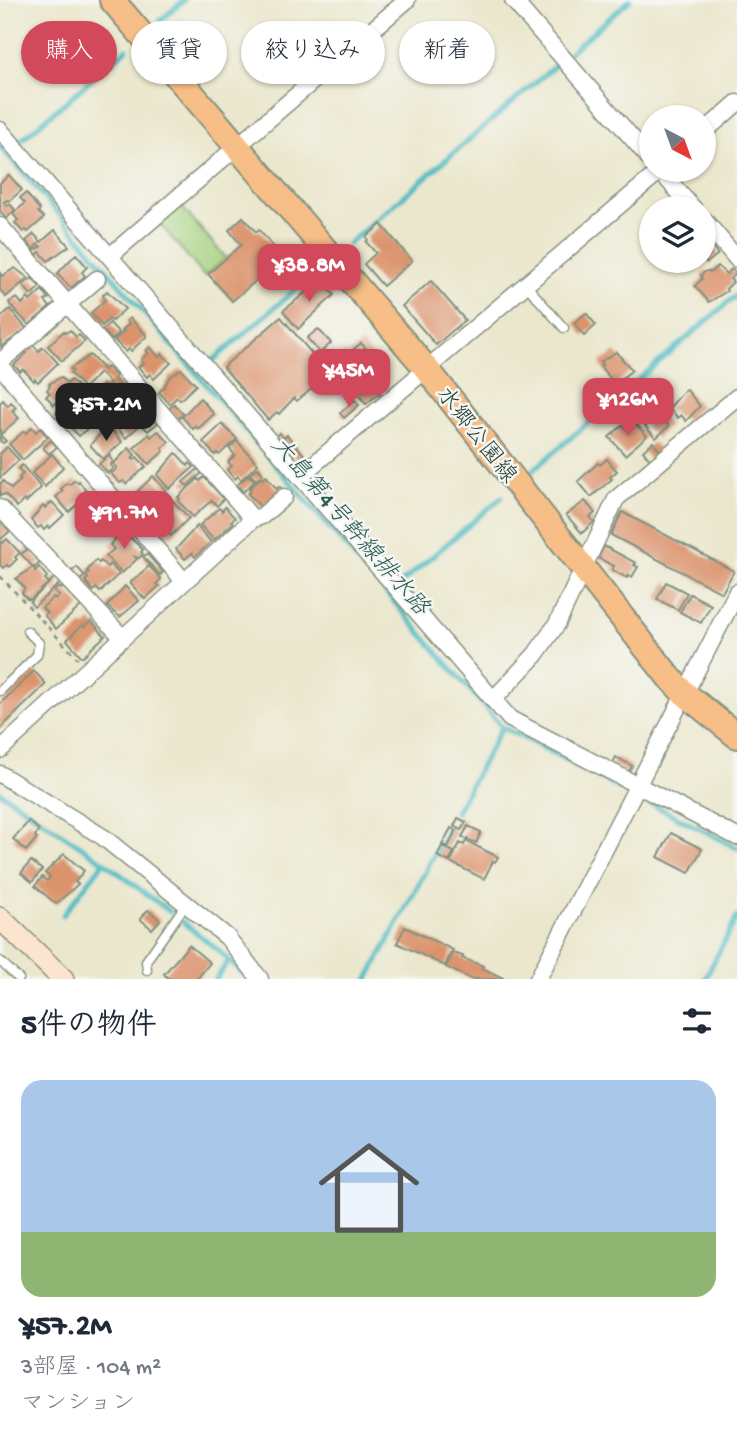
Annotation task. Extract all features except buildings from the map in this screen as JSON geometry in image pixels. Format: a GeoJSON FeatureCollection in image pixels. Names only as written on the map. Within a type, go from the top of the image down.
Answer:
{"type":"FeatureCollection","features":[{"type":"Feature","properties":{"kind":"main road","name":"水郷公園線"},"geometry":{"type":"LineString","coordinates":[[112,0],[426,368],[582,568],[684,693],[737,736]]}},
{"type":"Feature","properties":{"kind":"street"},"geometry":{"type":"LineString","coordinates":[[110,256],[407,0]]}},
{"type":"Feature","properties":{"kind":"street"},"geometry":{"type":"LineString","coordinates":[[513,0],[639,146]]}},
{"type":"Feature","properties":{"kind":"street"},"geometry":{"type":"LineString","coordinates":[[716,121],[737,103]]}},
{"type":"Feature","properties":{"kind":"street"},"geometry":{"type":"LineString","coordinates":[[0,130],[510,719],[737,837]]}},
{"type":"Feature","properties":{"kind":"street"},"geometry":{"type":"LineString","coordinates":[[300,476],[646,182]]}},
{"type":"Feature","properties":{"kind":"street"},"geometry":{"type":"LineString","coordinates":[[670,182],[683,196]]}},
{"type":"Feature","properties":{"kind":"street"},"geometry":{"type":"LineString","coordinates":[[0,226],[253,519]]}},
{"type":"Feature","properties":{"kind":"street"},"geometry":{"type":"LineString","coordinates":[[716,234],[737,259]]}},
{"type":"Feature","properties":{"kind":"street"},"geometry":{"type":"LineString","coordinates":[[97,279],[0,364],[183,580]]}},
{"type":"Feature","properties":{"kind":"street"},"geometry":{"type":"LineString","coordinates":[[493,700],[535,655],[556,624],[616,499],[737,397]]}},
{"type":"Feature","properties":{"kind":"street"},"geometry":{"type":"LineString","coordinates":[[0,750],[183,580],[253,519],[262,516],[284,497]]}},
{"type":"Feature","properties":{"kind":"street"},"geometry":{"type":"LineString","coordinates":[[0,508],[122,637]]}},
{"type":"Feature","properties":{"kind":"street"},"geometry":{"type":"LineString","coordinates":[[538,979],[737,592]]}},
{"type":"Feature","properties":{"kind":"street"},"geometry":{"type":"LineString","coordinates":[[0,774],[103,837],[227,937],[260,979]]}},
{"type":"Feature","properties":{"kind":"street"},"geometry":{"type":"LineString","coordinates":[[0,918],[63,979]]}},
{"type":"Feature","properties":{"kind":"lane"},"geometry":{"type":"LineString","coordinates":[[525,284],[564,328]]}},
{"type":"Feature","properties":{"kind":"lane"},"geometry":{"type":"LineString","coordinates":[[0,691],[37,655],[39,643],[27,631]]}},
{"type":"Feature","properties":{"kind":"lane"},"geometry":{"type":"LineString","coordinates":[[147,970],[146,961],[186,904]]}},
{"type":"Feature","properties":{"kind":"lane"},"geometry":{"type":"LineString","coordinates":[[0,961],[19,979]]}},
{"type":"Feature","properties":{"kind":"path"},"geometry":{"type":"LineString","coordinates":[[0,576],[88,669]]}},
{"type":"Feature","properties":{"kind":"green space"},"geometry":{"type":"Polygon","coordinates":[[[180,205],[226,258],[204,276],[159,223],[180,205]]]}},
{"type":"Feature","properties":{"kind":"waterway"},"geometry":{"type":"LineString","coordinates":[[160,21],[184,0]]}},
{"type":"Feature","properties":{"kind":"waterway"},"geometry":{"type":"LineString","coordinates":[[569,53],[630,0]]}},
{"type":"Feature","properties":{"kind":"waterway"},"geometry":{"type":"LineString","coordinates":[[19,142],[127,49]]}},
{"type":"Feature","properties":{"kind":"waterway"},"geometry":{"type":"LineString","coordinates":[[348,244],[557,64]]}},
{"type":"Feature","properties":{"kind":"waterway","name":"大島第4号幹線排水路"},"geometry":{"type":"LineString","coordinates":[[0,146],[502,727],[737,848]]}},
{"type":"Feature","properties":{"kind":"waterway"},"geometry":{"type":"LineString","coordinates":[[210,363],[317,271]]}},
{"type":"Feature","properties":{"kind":"waterway"},"geometry":{"type":"LineString","coordinates":[[532,471],[737,295]]}},
{"type":"Feature","properties":{"kind":"waterway"},"geometry":{"type":"LineString","coordinates":[[400,584],[502,497]]}},
{"type":"Feature","properties":{"kind":"waterway"},"geometry":{"type":"LineString","coordinates":[[456,812],[502,727]]}},
{"type":"Feature","properties":{"kind":"waterway"},"geometry":{"type":"LineString","coordinates":[[0,792],[104,862],[170,912]]}},
{"type":"Feature","properties":{"kind":"waterway"},"geometry":{"type":"LineString","coordinates":[[368,979],[449,827]]}},
{"type":"Feature","properties":{"kind":"waterway"},"geometry":{"type":"LineString","coordinates":[[63,915],[104,862]]}},
{"type":"Feature","properties":{"kind":"waterway"},"geometry":{"type":"LineString","coordinates":[[705,979],[737,917]]}},
{"type":"Feature","properties":{"kind":"waterway"},"geometry":{"type":"LineString","coordinates":[[183,922],[244,975]]}},
{"type":"Feature","properties":{"kind":"waterway"},"geometry":{"type":"LineString","coordinates":[[216,979],[229,960]]}}]}
